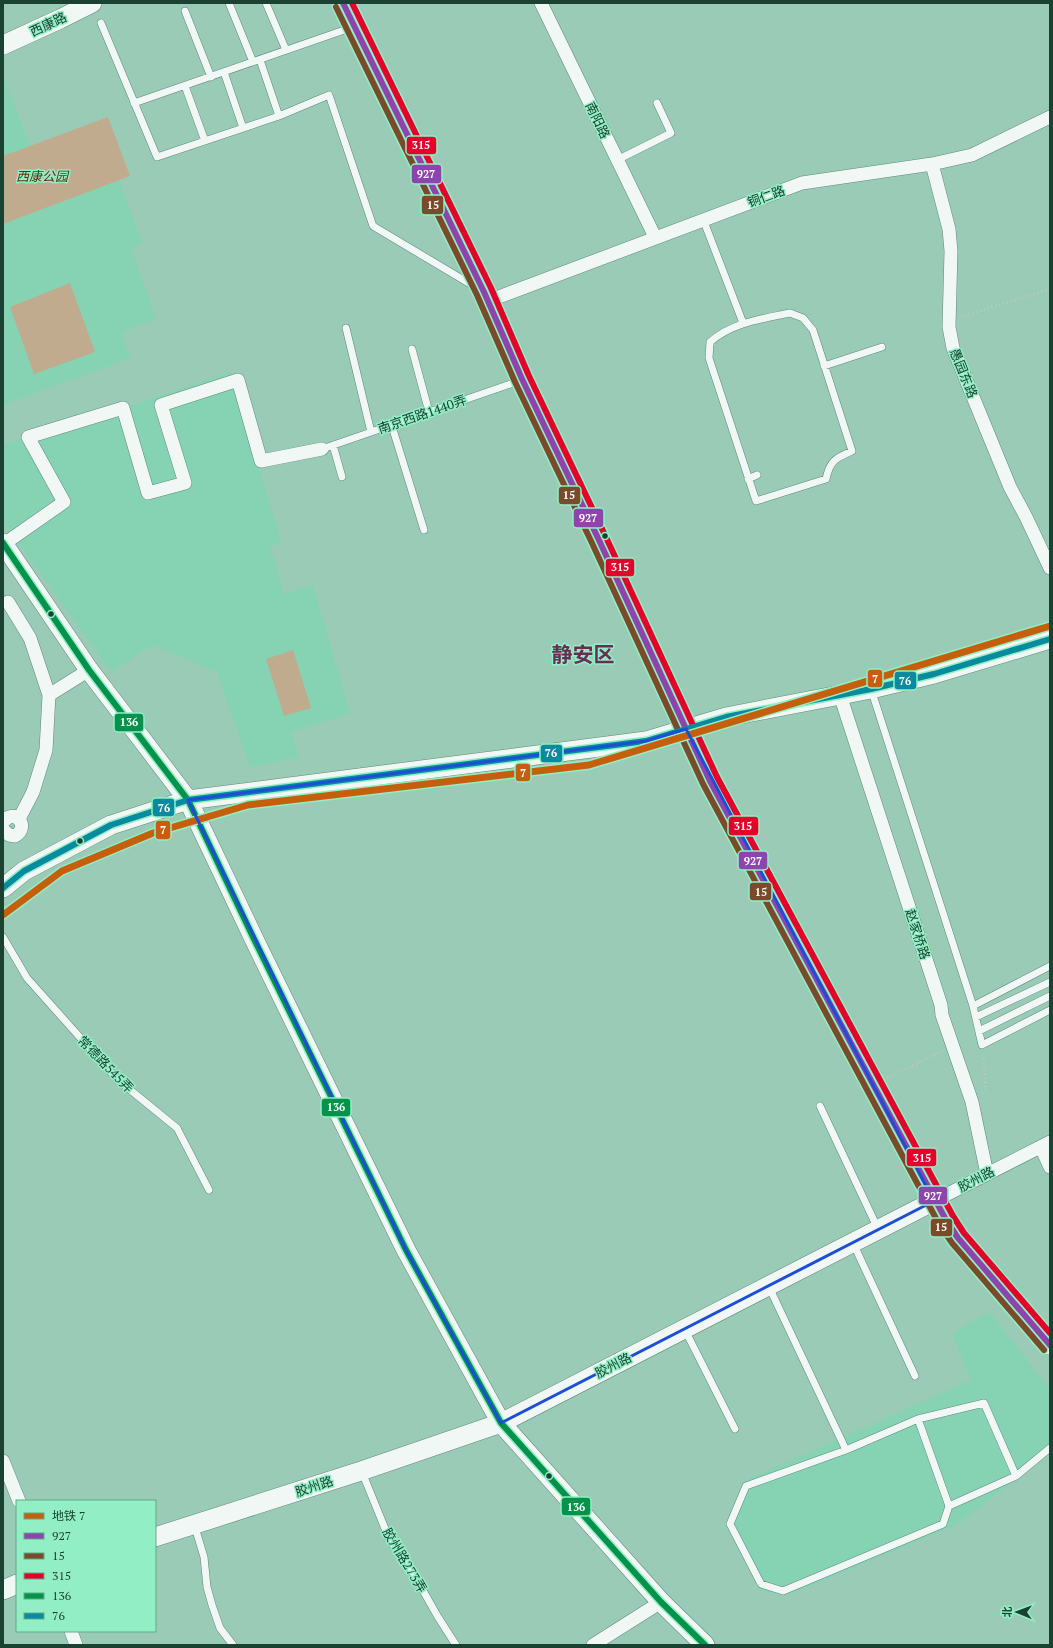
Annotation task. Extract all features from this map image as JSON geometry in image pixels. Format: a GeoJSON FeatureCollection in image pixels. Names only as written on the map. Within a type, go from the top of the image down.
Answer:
{"type":"FeatureCollection","features":[{"type":"Feature","properties":{"kind":"main road","name":"西康路"},"geometry":{"type":"LineString","coordinates":[[3,45],[92,3]]}},
{"type":"Feature","properties":{"kind":"main road"},"geometry":{"type":"LineString","coordinates":[[342,3],[486,297],[522,379],[598,538],[710,781],[934,1200],[958,1238],[1050,1345]]}},
{"type":"Feature","properties":{"kind":"main road"},"geometry":{"type":"LineString","coordinates":[[3,544],[88,670],[188,800],[257,946],[406,1250],[501,1423],[661,1602],[705,1645]]}},
{"type":"Feature","properties":{"kind":"main road"},"geometry":{"type":"LineString","coordinates":[[3,888],[24,871],[112,825],[188,800],[646,741],[726,717],[871,689],[975,663],[1050,639]]}},
{"type":"Feature","properties":{"kind":"main road","name":"胶州路"},"geometry":{"type":"LineString","coordinates":[[156,1537],[361,1471],[501,1423],[934,1200]]}},
{"type":"Feature","properties":{"kind":"main road"},"geometry":{"type":"LineString","coordinates":[[3,1590],[16,1584]]}},
{"type":"Feature","properties":{"kind":"street","name":"南阳路"},"geometry":{"type":"LineString","coordinates":[[540,3],[656,237]]}},
{"type":"Feature","properties":{"kind":"street","name":"铜仁路"},"geometry":{"type":"LineString","coordinates":[[486,297],[656,237],[802,183],[932,164],[972,155],[1050,117]]}},
{"type":"Feature","properties":{"kind":"street","name":"愚园东路"},"geometry":{"type":"LineString","coordinates":[[932,164],[949,229],[951,251],[949,321],[953,348],[1010,487],[1050,568]]}},
{"type":"Feature","properties":{"kind":"street"},"geometry":{"type":"LineString","coordinates":[[3,544],[64,502],[28,437],[122,408],[148,493],[184,482],[161,404],[238,380],[261,461],[328,447]]}},
{"type":"Feature","properties":{"kind":"street"},"geometry":{"type":"LineString","coordinates":[[8,602],[30,638],[49,695],[46,750],[33,792],[19,819]]}},
{"type":"Feature","properties":{"kind":"street"},"geometry":{"type":"LineString","coordinates":[[49,695],[88,670]]}},
{"type":"Feature","properties":{"kind":"street","name":"赵家桥路"},"geometry":{"type":"LineString","coordinates":[[840,695],[941,1005],[942,1015],[972,1102],[987,1174]]}},
{"type":"Feature","properties":{"kind":"street"},"geometry":{"type":"LineString","coordinates":[[3,823],[10,817],[19,819]]}},
{"type":"Feature","properties":{"kind":"street"},"geometry":{"type":"LineString","coordinates":[[3,829],[9,836],[15,836],[18,834],[22,825],[19,819]]}},
{"type":"Feature","properties":{"kind":"street"},"geometry":{"type":"LineString","coordinates":[[1046,1144],[1050,1167]]}},
{"type":"Feature","properties":{"kind":"street","name":"胶州路"},"geometry":{"type":"LineString","coordinates":[[934,1200],[1046,1144]]}},
{"type":"Feature","properties":{"kind":"street"},"geometry":{"type":"LineString","coordinates":[[3,1461],[19,1500]]}},
{"type":"Feature","properties":{"kind":"street"},"geometry":{"type":"LineString","coordinates":[[592,1645],[661,1602]]}},
{"type":"Feature","properties":{"kind":"street"},"geometry":{"type":"LineString","coordinates":[[71,1632],[76,1645]]}},
{"type":"Feature","properties":{"kind":"lane"},"geometry":{"type":"LineString","coordinates":[[229,3],[256,61],[279,116]]}},
{"type":"Feature","properties":{"kind":"lane"},"geometry":{"type":"LineString","coordinates":[[266,3],[286,50]]}},
{"type":"Feature","properties":{"kind":"lane"},"geometry":{"type":"LineString","coordinates":[[184,11],[211,77]]}},
{"type":"Feature","properties":{"kind":"lane"},"geometry":{"type":"LineString","coordinates":[[101,23],[156,157],[279,116],[329,96],[373,226],[486,297]]}},
{"type":"Feature","properties":{"kind":"lane"},"geometry":{"type":"LineString","coordinates":[[134,103],[354,27]]}},
{"type":"Feature","properties":{"kind":"lane"},"geometry":{"type":"LineString","coordinates":[[224,72],[243,128]]}},
{"type":"Feature","properties":{"kind":"lane"},"geometry":{"type":"LineString","coordinates":[[185,86],[205,141]]}},
{"type":"Feature","properties":{"kind":"lane"},"geometry":{"type":"LineString","coordinates":[[617,160],[671,133],[657,103]]}},
{"type":"Feature","properties":{"kind":"lane"},"geometry":{"type":"LineString","coordinates":[[703,219],[743,323]]}},
{"type":"Feature","properties":{"kind":"lane"},"geometry":{"type":"LineString","coordinates":[[790,313],[802,318],[813,330],[824,366],[852,451],[834,459],[828,468],[826,479],[756,501],[709,358],[710,342],[720,333],[743,323],[790,313]]}},
{"type":"Feature","properties":{"kind":"lane"},"geometry":{"type":"LineString","coordinates":[[346,328],[371,432]]}},
{"type":"Feature","properties":{"kind":"lane"},"geometry":{"type":"LineString","coordinates":[[824,366],[882,347]]}},
{"type":"Feature","properties":{"kind":"lane"},"geometry":{"type":"LineString","coordinates":[[412,349],[429,412]]}},
{"type":"Feature","properties":{"kind":"lane","name":"南京西路1440弄"},"geometry":{"type":"LineString","coordinates":[[328,447],[522,379]]}},
{"type":"Feature","properties":{"kind":"lane"},"geometry":{"type":"LineString","coordinates":[[392,424],[424,530]]}},
{"type":"Feature","properties":{"kind":"lane"},"geometry":{"type":"LineString","coordinates":[[328,447],[342,477]]}},
{"type":"Feature","properties":{"kind":"lane"},"geometry":{"type":"LineString","coordinates":[[748,478],[757,475]]}},
{"type":"Feature","properties":{"kind":"lane"},"geometry":{"type":"LineString","coordinates":[[871,689],[973,1006],[982,1044],[1050,1010]]}},
{"type":"Feature","properties":{"kind":"lane","name":"常德路545弄"},"geometry":{"type":"LineString","coordinates":[[3,937],[27,978],[118,1080],[177,1128],[209,1190]]}},
{"type":"Feature","properties":{"kind":"lane"},"geometry":{"type":"LineString","coordinates":[[973,1006],[1050,966]]}},
{"type":"Feature","properties":{"kind":"lane"},"geometry":{"type":"LineString","coordinates":[[976,1017],[1050,982]]}},
{"type":"Feature","properties":{"kind":"lane"},"geometry":{"type":"LineString","coordinates":[[979,1031],[1050,996]]}},
{"type":"Feature","properties":{"kind":"lane"},"geometry":{"type":"LineString","coordinates":[[820,1106],[878,1229]]}},
{"type":"Feature","properties":{"kind":"lane"},"geometry":{"type":"LineString","coordinates":[[852,1243],[915,1376]]}},
{"type":"Feature","properties":{"kind":"lane"},"geometry":{"type":"LineString","coordinates":[[768,1285],[846,1450]]}},
{"type":"Feature","properties":{"kind":"lane"},"geometry":{"type":"LineString","coordinates":[[684,1328],[734,1429]]}},
{"type":"Feature","properties":{"kind":"lane"},"geometry":{"type":"LineString","coordinates":[[918,1419],[949,1506],[944,1524],[783,1591],[761,1584],[730,1524],[746,1486],[846,1450],[918,1419],[984,1403],[1016,1476]]}},
{"type":"Feature","properties":{"kind":"lane"},"geometry":{"type":"LineString","coordinates":[[949,1506],[1016,1476],[1050,1448]]}},
{"type":"Feature","properties":{"kind":"lane","name":"胶州路273弄"},"geometry":{"type":"LineString","coordinates":[[361,1471],[388,1536],[395,1548],[404,1557],[438,1617],[456,1645]]}},
{"type":"Feature","properties":{"kind":"lane"},"geometry":{"type":"LineString","coordinates":[[194,1524],[204,1557],[207,1587],[212,1605],[220,1628],[234,1645]]}},
{"type":"Feature","properties":{"kind":"path"},"geometry":{"type":"LineString","coordinates":[[949,321],[1050,289]]}},
{"type":"Feature","properties":{"kind":"path"},"geometry":{"type":"LineString","coordinates":[[972,1102],[986,1090],[982,1044]]}},
{"type":"Feature","properties":{"kind":"path"},"geometry":{"type":"LineString","coordinates":[[873,1085],[953,1046]]}},
{"type":"Feature","properties":{"kind":"highlighted area"},"geometry":{"type":"Polygon","coordinates":[[[686,729],[934,1201],[501,1423],[406,1250],[188,800],[646,741],[686,729]]]}},
{"type":"Feature","properties":{"kind":"shaded area"},"geometry":{"type":"Polygon","coordinates":[[[3,77],[30,146],[3,156],[3,77]]]}},
{"type":"Feature","properties":{"kind":"shaded area"},"geometry":{"type":"Polygon","coordinates":[[[119,180],[142,244],[131,248],[156,319],[121,332],[130,358],[3,405],[3,224],[119,180]]]}},
{"type":"Feature","properties":{"kind":"shaded area"},"geometry":{"type":"Polygon","coordinates":[[[231,372],[281,542],[270,546],[284,594],[313,585],[350,713],[291,732],[299,757],[250,767],[217,672],[152,645],[111,672],[3,521],[3,445],[123,408],[231,372]]]}},
{"type":"Feature","properties":{"kind":"shaded area"},"geometry":{"type":"Polygon","coordinates":[[[990,1312],[1050,1390],[1050,1454],[956,1525],[788,1595],[760,1591],[727,1527],[743,1482],[971,1380],[952,1333],[990,1312]]]}},
{"type":"Feature","properties":{"kind":"green space","name":"西康公园"},"geometry":{"type":"Polygon","coordinates":[[[108,117],[130,176],[3,224],[3,156],[108,117]]]}},
{"type":"Feature","properties":{"kind":"green space"},"geometry":{"type":"Polygon","coordinates":[[[70,283],[95,352],[34,374],[10,307],[70,283]]]}},
{"type":"Feature","properties":{"kind":"green space"},"geometry":{"type":"Polygon","coordinates":[[[293,650],[311,708],[284,716],[266,659],[293,650]]]}},
{"type":"Feature","properties":{"kind":"metro line","name":"7"},"geometry":{"type":"LineString","coordinates":[[3,915],[62,871],[153,833],[248,805],[589,765],[1050,626]]}},
{"type":"Feature","properties":{"kind":"transit line","name":"927"},"geometry":{"type":"LineString","coordinates":[[343,3],[484,292],[522,379],[598,538],[710,781],[946,1220],[958,1238],[1050,1345]]}},
{"type":"Feature","properties":{"kind":"transit line","name":"315"},"geometry":{"type":"LineString","coordinates":[[352,3],[491,288],[529,376],[605,535],[717,777],[953,1216],[964,1233],[1050,1333]]}},
{"type":"Feature","properties":{"kind":"transit line","name":"15"},"geometry":{"type":"LineString","coordinates":[[336,7],[477,295],[515,382],[591,541],[703,784],[939,1224],[952,1243],[1044,1350]]}},
{"type":"Feature","properties":{"kind":"transit line","name":"136"},"geometry":{"type":"LineString","coordinates":[[3,543],[89,670],[188,800],[254,939],[406,1250],[501,1423],[661,1602],[705,1645]]}},
{"type":"Feature","properties":{"kind":"transit line","name":"76"},"geometry":{"type":"LineString","coordinates":[[3,888],[24,871],[111,825],[188,800],[646,741],[726,717],[871,689],[934,674],[1050,639]]}},
{"type":"Feature","properties":{"kind":"district","name":"静安区"},"geometry":{"type":"Point","coordinates":[583,655]}}]}
